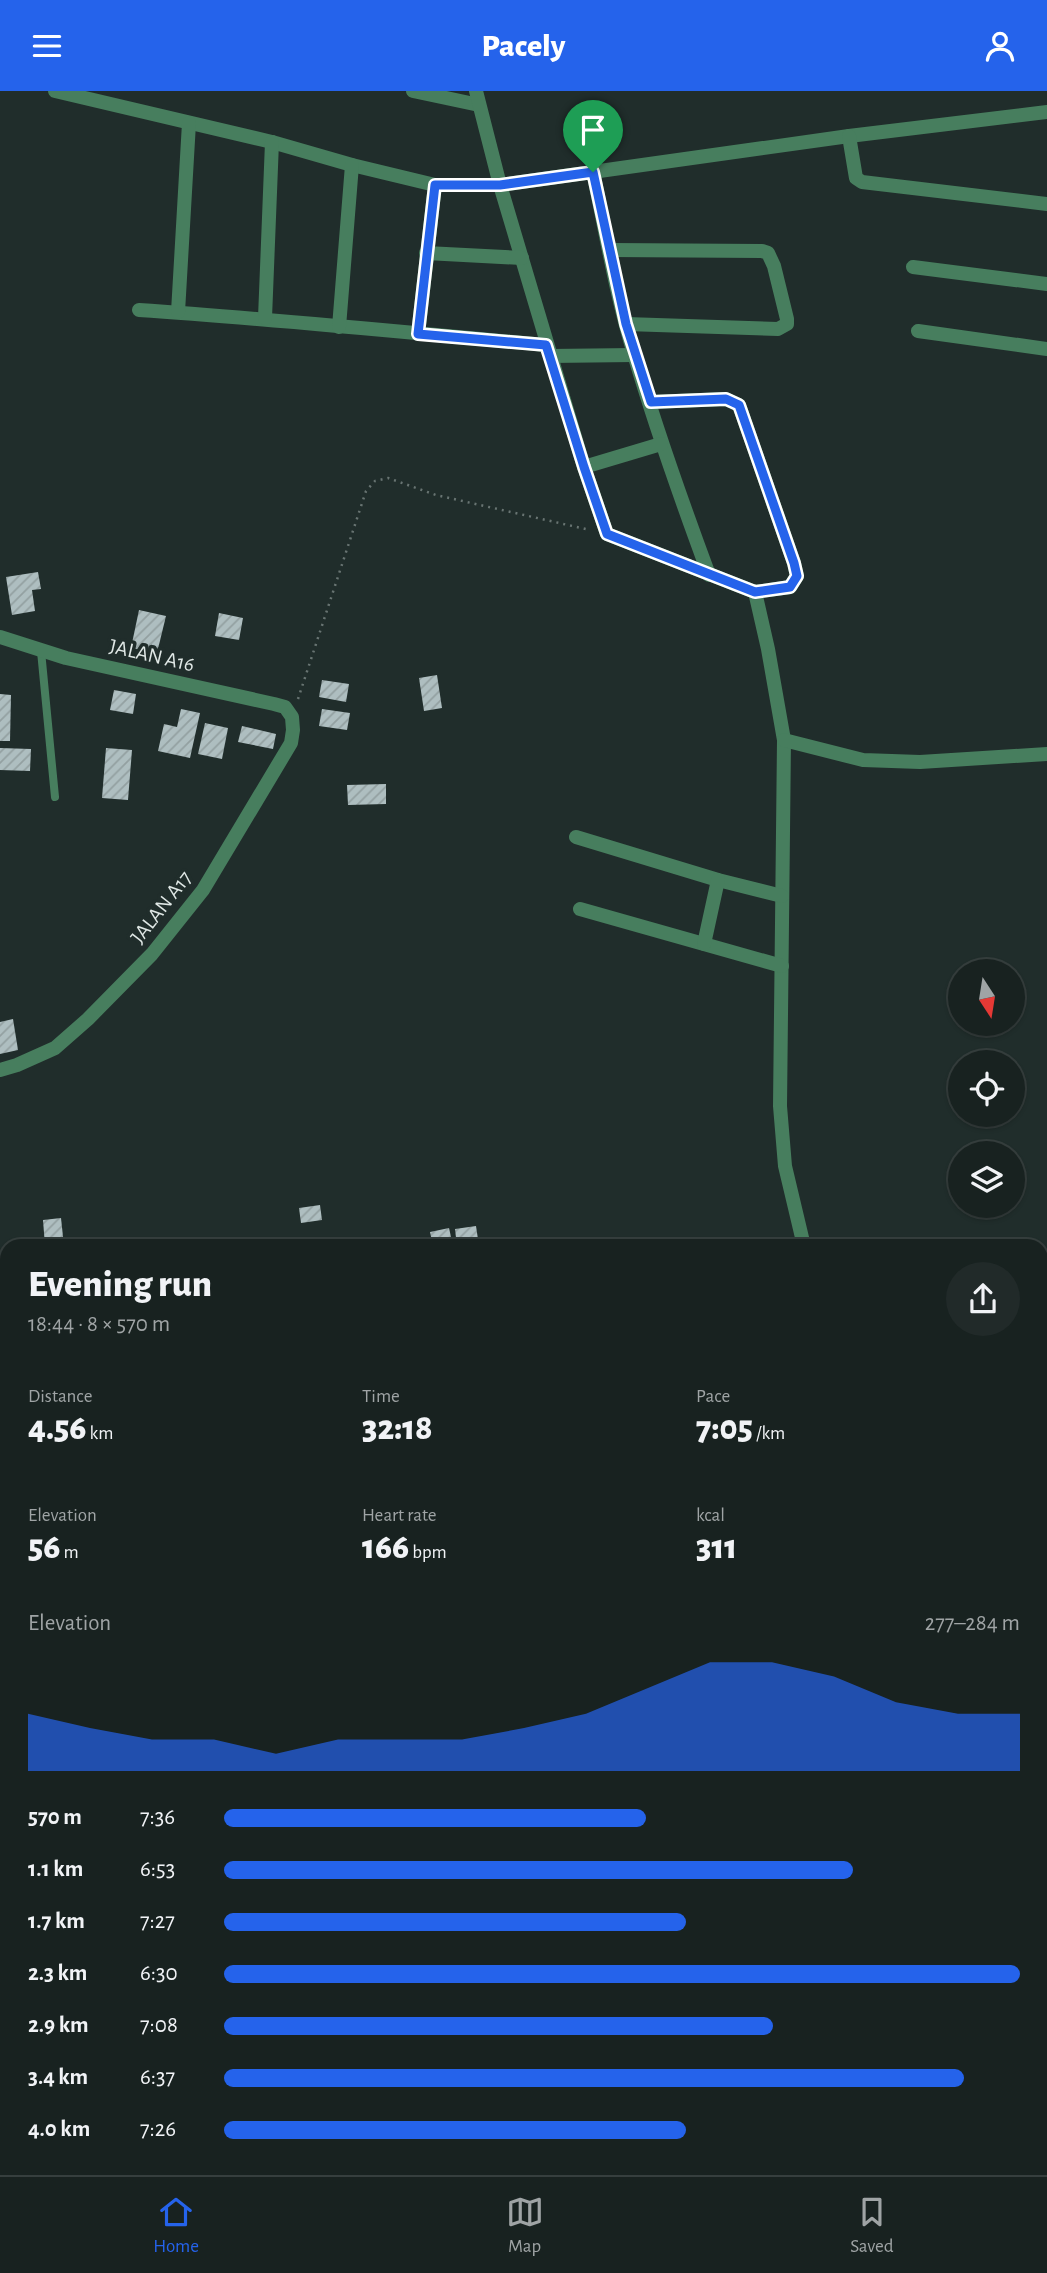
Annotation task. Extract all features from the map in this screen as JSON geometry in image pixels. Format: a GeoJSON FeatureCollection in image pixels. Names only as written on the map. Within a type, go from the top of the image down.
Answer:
{"type":"FeatureCollection","features":[{"type":"Feature","properties":{"kind":"street"},"geometry":{"type":"LineString","coordinates":[[55,91],[272,142],[435,185],[500,185],[849,136],[1047,113]]}},
{"type":"Feature","properties":{"kind":"street"},"geometry":{"type":"LineString","coordinates":[[413,91],[478,98],[548,350],[607,534],[755,592],[790,587],[797,576],[739,405],[726,399],[651,402]]}},
{"type":"Feature","properties":{"kind":"street"},"geometry":{"type":"LineString","coordinates":[[178,313],[189,123]]}},
{"type":"Feature","properties":{"kind":"street"},"geometry":{"type":"LineString","coordinates":[[849,136],[856,178],[862,182],[1047,204]]}},
{"type":"Feature","properties":{"kind":"street"},"geometry":{"type":"LineString","coordinates":[[265,318],[272,142]]}},
{"type":"Feature","properties":{"kind":"street"},"geometry":{"type":"LineString","coordinates":[[339,327],[352,165]]}},
{"type":"Feature","properties":{"kind":"street"},"geometry":{"type":"LineString","coordinates":[[593,172],[634,355],[709,576]]}},
{"type":"Feature","properties":{"kind":"street"},"geometry":{"type":"LineString","coordinates":[[418,334],[435,185]]}},
{"type":"Feature","properties":{"kind":"street"},"geometry":{"type":"LineString","coordinates":[[610,250],[762,251],[772,259],[787,319],[784,328],[778,329],[626,324]]}},
{"type":"Feature","properties":{"kind":"street"},"geometry":{"type":"LineString","coordinates":[[426,253],[522,258]]}},
{"type":"Feature","properties":{"kind":"street"},"geometry":{"type":"LineString","coordinates":[[913,267],[1047,284]]}},
{"type":"Feature","properties":{"kind":"street"},"geometry":{"type":"LineString","coordinates":[[139,310],[265,318],[548,350],[634,355]]}},
{"type":"Feature","properties":{"kind":"street"},"geometry":{"type":"LineString","coordinates":[[918,331],[1047,349]]}},
{"type":"Feature","properties":{"kind":"street"},"geometry":{"type":"LineString","coordinates":[[584,467],[662,444]]}},
{"type":"Feature","properties":{"kind":"street"},"geometry":{"type":"LineString","coordinates":[[755,592],[768,649],[783,740],[780,1106],[785,1166],[802,1239]]}},
{"type":"Feature","properties":{"kind":"street","name":"JALAN A16"},"geometry":{"type":"LineString","coordinates":[[0,637],[41,651],[285,707],[292,717]]}},
{"type":"Feature","properties":{"kind":"street","name":"JALAN A17"},"geometry":{"type":"LineString","coordinates":[[0,1070],[55,1048],[88,1019],[152,954],[203,890],[273,776],[291,743],[292,717]]}},
{"type":"Feature","properties":{"kind":"street"},"geometry":{"type":"LineString","coordinates":[[783,740],[863,759],[920,762],[1047,754]]}},
{"type":"Feature","properties":{"kind":"street"},"geometry":{"type":"LineString","coordinates":[[576,837],[718,880],[782,896]]}},
{"type":"Feature","properties":{"kind":"street"},"geometry":{"type":"LineString","coordinates":[[704,944],[718,880]]}},
{"type":"Feature","properties":{"kind":"street"},"geometry":{"type":"LineString","coordinates":[[580,909],[782,966]]}},
{"type":"Feature","properties":{"kind":"lane"},"geometry":{"type":"LineString","coordinates":[[41,651],[55,797]]}},
{"type":"Feature","properties":{"kind":"path"},"geometry":{"type":"LineString","coordinates":[[292,717],[366,491],[374,481],[388,478],[436,495],[607,534]]}},
{"type":"Feature","properties":{"kind":"building"},"geometry":{"type":"Polygon","coordinates":[[[38,572],[41,589],[32,590],[35,611],[12,615],[6,577],[38,572]]]}},
{"type":"Feature","properties":{"kind":"building"},"geometry":{"type":"Polygon","coordinates":[[[139,610],[166,616],[157,653],[131,648],[139,610]]]}},
{"type":"Feature","properties":{"kind":"building"},"geometry":{"type":"Polygon","coordinates":[[[219,613],[243,618],[239,640],[215,636],[219,613]]]}},
{"type":"Feature","properties":{"kind":"building"},"geometry":{"type":"Polygon","coordinates":[[[437,675],[442,708],[424,711],[419,678],[437,675]]]}},
{"type":"Feature","properties":{"kind":"building"},"geometry":{"type":"Polygon","coordinates":[[[322,680],[349,684],[346,702],[319,697],[322,680]]]}},
{"type":"Feature","properties":{"kind":"building"},"geometry":{"type":"Polygon","coordinates":[[[114,690],[136,694],[133,714],[110,710],[114,690]]]}},
{"type":"Feature","properties":{"kind":"building"},"geometry":{"type":"Polygon","coordinates":[[[0,694],[11,695],[10,741],[0,741],[0,694]]]}},
{"type":"Feature","properties":{"kind":"building"},"geometry":{"type":"Polygon","coordinates":[[[181,709],[200,713],[190,758],[158,751],[164,724],[177,727],[181,709]]]}},
{"type":"Feature","properties":{"kind":"building"},"geometry":{"type":"Polygon","coordinates":[[[322,709],[350,713],[347,730],[319,726],[322,709]]]}},
{"type":"Feature","properties":{"kind":"building"},"geometry":{"type":"Polygon","coordinates":[[[205,723],[228,728],[222,759],[198,754],[205,723]]]}},
{"type":"Feature","properties":{"kind":"building"},"geometry":{"type":"Polygon","coordinates":[[[242,726],[276,734],[273,749],[238,742],[242,726]]]}},
{"type":"Feature","properties":{"kind":"building"},"geometry":{"type":"Polygon","coordinates":[[[0,748],[31,749],[30,771],[0,770],[0,748]]]}},
{"type":"Feature","properties":{"kind":"building"},"geometry":{"type":"Polygon","coordinates":[[[106,748],[132,750],[128,800],[102,798],[106,748]]]}},
{"type":"Feature","properties":{"kind":"building"},"geometry":{"type":"Polygon","coordinates":[[[386,784],[386,804],[348,805],[347,785],[386,784]]]}},
{"type":"Feature","properties":{"kind":"building"},"geometry":{"type":"Polygon","coordinates":[[[13,1019],[18,1050],[0,1054],[0,1022],[13,1019]]]}},
{"type":"Feature","properties":{"kind":"building"},"geometry":{"type":"Polygon","coordinates":[[[320,1205],[322,1220],[301,1223],[299,1208],[320,1205]]]}},
{"type":"Feature","properties":{"kind":"building"},"geometry":{"type":"Polygon","coordinates":[[[61,1218],[63,1239],[44,1239],[43,1220],[61,1218]]]}},
{"type":"Feature","properties":{"kind":"building"},"geometry":{"type":"Polygon","coordinates":[[[476,1226],[478,1239],[456,1239],[455,1229],[476,1226]]]}},
{"type":"Feature","properties":{"kind":"building"},"geometry":{"type":"Polygon","coordinates":[[[449,1228],[451,1239],[432,1239],[430,1232],[449,1228]]]}},
{"type":"Feature","properties":{"kind":"route"},"geometry":{"type":"LineString","coordinates":[[593,172],[626,324],[651,402],[726,399],[739,405],[794,563],[797,576],[790,587],[755,592],[607,534],[546,345],[418,334],[435,185],[500,185],[593,172]]}}]}
